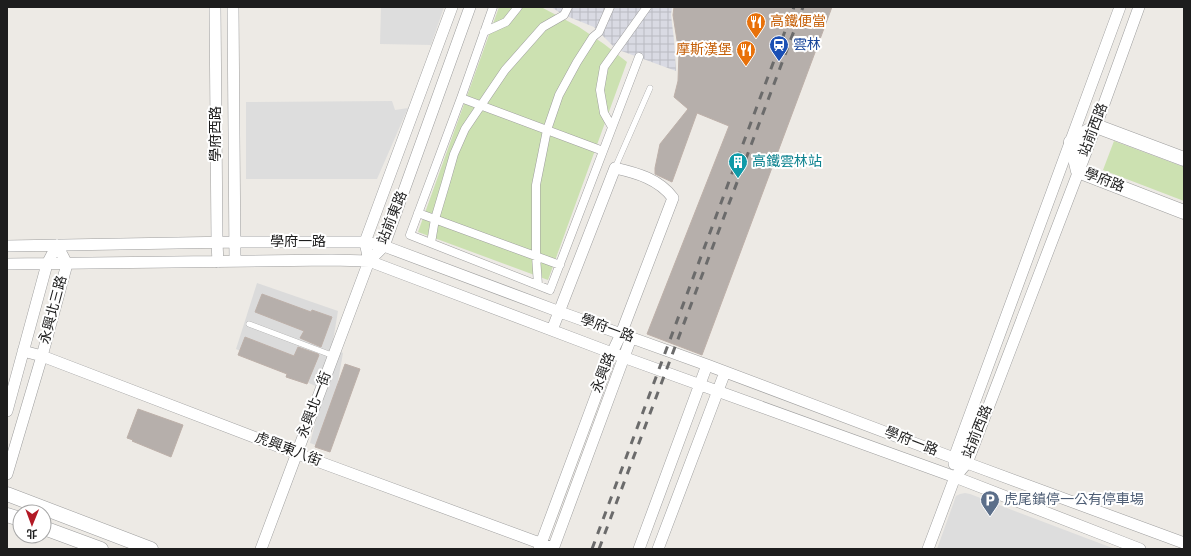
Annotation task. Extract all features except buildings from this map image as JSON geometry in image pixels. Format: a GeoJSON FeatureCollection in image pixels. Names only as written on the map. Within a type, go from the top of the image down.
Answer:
{"type":"FeatureCollection","features":[{"type":"Feature","properties":{"kind":"street","name":"學府西路"},"geometry":{"type":"LineString","coordinates":[[215,7],[218,262]]}},
{"type":"Feature","properties":{"kind":"street","name":"學府西路"},"geometry":{"type":"LineString","coordinates":[[233,7],[235,262]]}},
{"type":"Feature","properties":{"kind":"street","name":"站前東路"},"geometry":{"type":"LineString","coordinates":[[369,261],[365,242],[452,7]]}},
{"type":"Feature","properties":{"kind":"street","name":"站前東路"},"geometry":{"type":"LineString","coordinates":[[369,261],[384,246],[470,7]]}},
{"type":"Feature","properties":{"kind":"street"},"geometry":{"type":"LineString","coordinates":[[493,7],[410,235],[550,290],[639,57]]}},
{"type":"Feature","properties":{"kind":"street"},"geometry":{"type":"LineString","coordinates":[[484,32],[506,22],[518,7]]}},
{"type":"Feature","properties":{"kind":"street"},"geometry":{"type":"LineString","coordinates":[[431,243],[435,219],[454,154],[465,129],[505,70],[543,27],[564,15],[568,7]]}},
{"type":"Feature","properties":{"kind":"street"},"geometry":{"type":"LineString","coordinates":[[538,285],[536,256],[536,185],[547,130],[560,95],[577,62],[593,36],[598,32],[610,7]]}},
{"type":"Feature","properties":{"kind":"street"},"geometry":{"type":"LineString","coordinates":[[612,127],[604,113],[600,90],[604,67],[647,7]]}},
{"type":"Feature","properties":{"kind":"street","name":"站前西路"},"geometry":{"type":"LineString","coordinates":[[955,477],[954,458],[1120,7]]}},
{"type":"Feature","properties":{"kind":"street","name":"站前西路"},"geometry":{"type":"LineString","coordinates":[[955,477],[967,463],[1096,126],[1139,7]]}},
{"type":"Feature","properties":{"kind":"street"},"geometry":{"type":"LineString","coordinates":[[461,98],[603,151]]}},
{"type":"Feature","properties":{"kind":"street"},"geometry":{"type":"LineString","coordinates":[[1071,142],[1096,126],[1184,159]]}},
{"type":"Feature","properties":{"kind":"street","name":"學府路"},"geometry":{"type":"LineString","coordinates":[[1071,142],[1078,171],[1184,212]]}},
{"type":"Feature","properties":{"kind":"street"},"geometry":{"type":"LineString","coordinates":[[552,330],[615,168]]}},
{"type":"Feature","properties":{"kind":"street","name":"永興路"},"geometry":{"type":"LineString","coordinates":[[553,548],[624,357],[626,336],[673,198],[667,190],[652,180],[635,172],[615,168]]}},
{"type":"Feature","properties":{"kind":"street"},"geometry":{"type":"LineString","coordinates":[[418,213],[560,265]]}},
{"type":"Feature","properties":{"kind":"street","name":"學府一路"},"geometry":{"type":"LineString","coordinates":[[7,246],[234,242],[365,242],[384,246],[1184,543]]}},
{"type":"Feature","properties":{"kind":"street","name":"永興北三路"},"geometry":{"type":"LineString","coordinates":[[7,411],[47,264],[57,245]]}},
{"type":"Feature","properties":{"kind":"street","name":"永興北三路"},"geometry":{"type":"LineString","coordinates":[[7,474],[42,356],[67,264],[57,245]]}},
{"type":"Feature","properties":{"kind":"street","name":"學府一路"},"geometry":{"type":"LineString","coordinates":[[7,264],[331,260],[369,261],[612,353],[955,477],[1140,549]]}},
{"type":"Feature","properties":{"kind":"street","name":"永興北一街"},"geometry":{"type":"LineString","coordinates":[[261,549],[369,261]]}},
{"type":"Feature","properties":{"kind":"street","name":"永興路"},"geometry":{"type":"LineString","coordinates":[[540,546],[612,353],[626,336]]}},
{"type":"Feature","properties":{"kind":"street","name":"虎興東八街"},"geometry":{"type":"LineString","coordinates":[[23,352],[42,356],[540,546],[553,548]]}},
{"type":"Feature","properties":{"kind":"street"},"geometry":{"type":"LineString","coordinates":[[639,549],[706,365]]}},
{"type":"Feature","properties":{"kind":"street"},"geometry":{"type":"LineString","coordinates":[[658,549],[725,372]]}},
{"type":"Feature","properties":{"kind":"street"},"geometry":{"type":"LineString","coordinates":[[928,549],[955,477]]}},
{"type":"Feature","properties":{"kind":"street"},"geometry":{"type":"LineString","coordinates":[[7,494],[151,549]]}},
{"type":"Feature","properties":{"kind":"street"},"geometry":{"type":"LineString","coordinates":[[52,531],[101,549]]}},
{"type":"Feature","properties":{"kind":"lane"},"geometry":{"type":"LineString","coordinates":[[615,168],[650,88]]}},
{"type":"Feature","properties":{"kind":"lane"},"geometry":{"type":"LineString","coordinates":[[249,324],[334,356]]}},
{"type":"Feature","properties":{"kind":"shaded area"},"geometry":{"type":"Polygon","coordinates":[[[381,7],[444,7],[431,45],[380,44],[381,7]]]}},
{"type":"Feature","properties":{"kind":"shaded area"},"geometry":{"type":"Polygon","coordinates":[[[551,7],[672,7],[671,15],[676,71],[616,49],[594,27],[564,15],[551,7]]]}},
{"type":"Feature","properties":{"kind":"shaded area"},"geometry":{"type":"Polygon","coordinates":[[[392,101],[395,110],[408,108],[377,179],[246,179],[246,102],[392,101]]]}},
{"type":"Feature","properties":{"kind":"shaded area"},"geometry":{"type":"Polygon","coordinates":[[[257,283],[338,311],[332,347],[343,353],[326,449],[310,443],[324,390],[236,349],[257,283]]]}},
{"type":"Feature","properties":{"kind":"shaded area","name":"虎尾鎮停一公有停車場"},"geometry":{"type":"Polygon","coordinates":[[[965,493],[1115,549],[937,549],[956,496],[965,493]]]}},
{"type":"Feature","properties":{"kind":"green space"},"geometry":{"type":"Polygon","coordinates":[[[499,7],[541,7],[579,27],[627,62],[548,280],[418,232],[499,7]]]}},
{"type":"Feature","properties":{"kind":"green space"},"geometry":{"type":"Polygon","coordinates":[[[1114,141],[1184,167],[1184,201],[1103,170],[1114,141]]]}},
{"type":"Feature","properties":{"kind":"railway"},"geometry":{"type":"LineString","coordinates":[[592,549],[794,7]]}},
{"type":"Feature","properties":{"kind":"railway"},"geometry":{"type":"LineString","coordinates":[[599,549],[803,7]]}},
{"type":"Feature","properties":{"kind":"place","name":"高鐵便當"},"geometry":{"type":"Point","coordinates":[756,39]}},
{"type":"Feature","properties":{"kind":"place","name":"雲林"},"geometry":{"type":"Point","coordinates":[779,62]}},
{"type":"Feature","properties":{"kind":"place","name":"摩斯漢堡"},"geometry":{"type":"Point","coordinates":[746,67]}},
{"type":"Feature","properties":{"kind":"place","name":"高鐵雲林站"},"geometry":{"type":"Point","coordinates":[738,179]}},
{"type":"Feature","properties":{"kind":"place","name":"虎尾鎮停一公有停車場"},"geometry":{"type":"Point","coordinates":[990,517]}}]}
